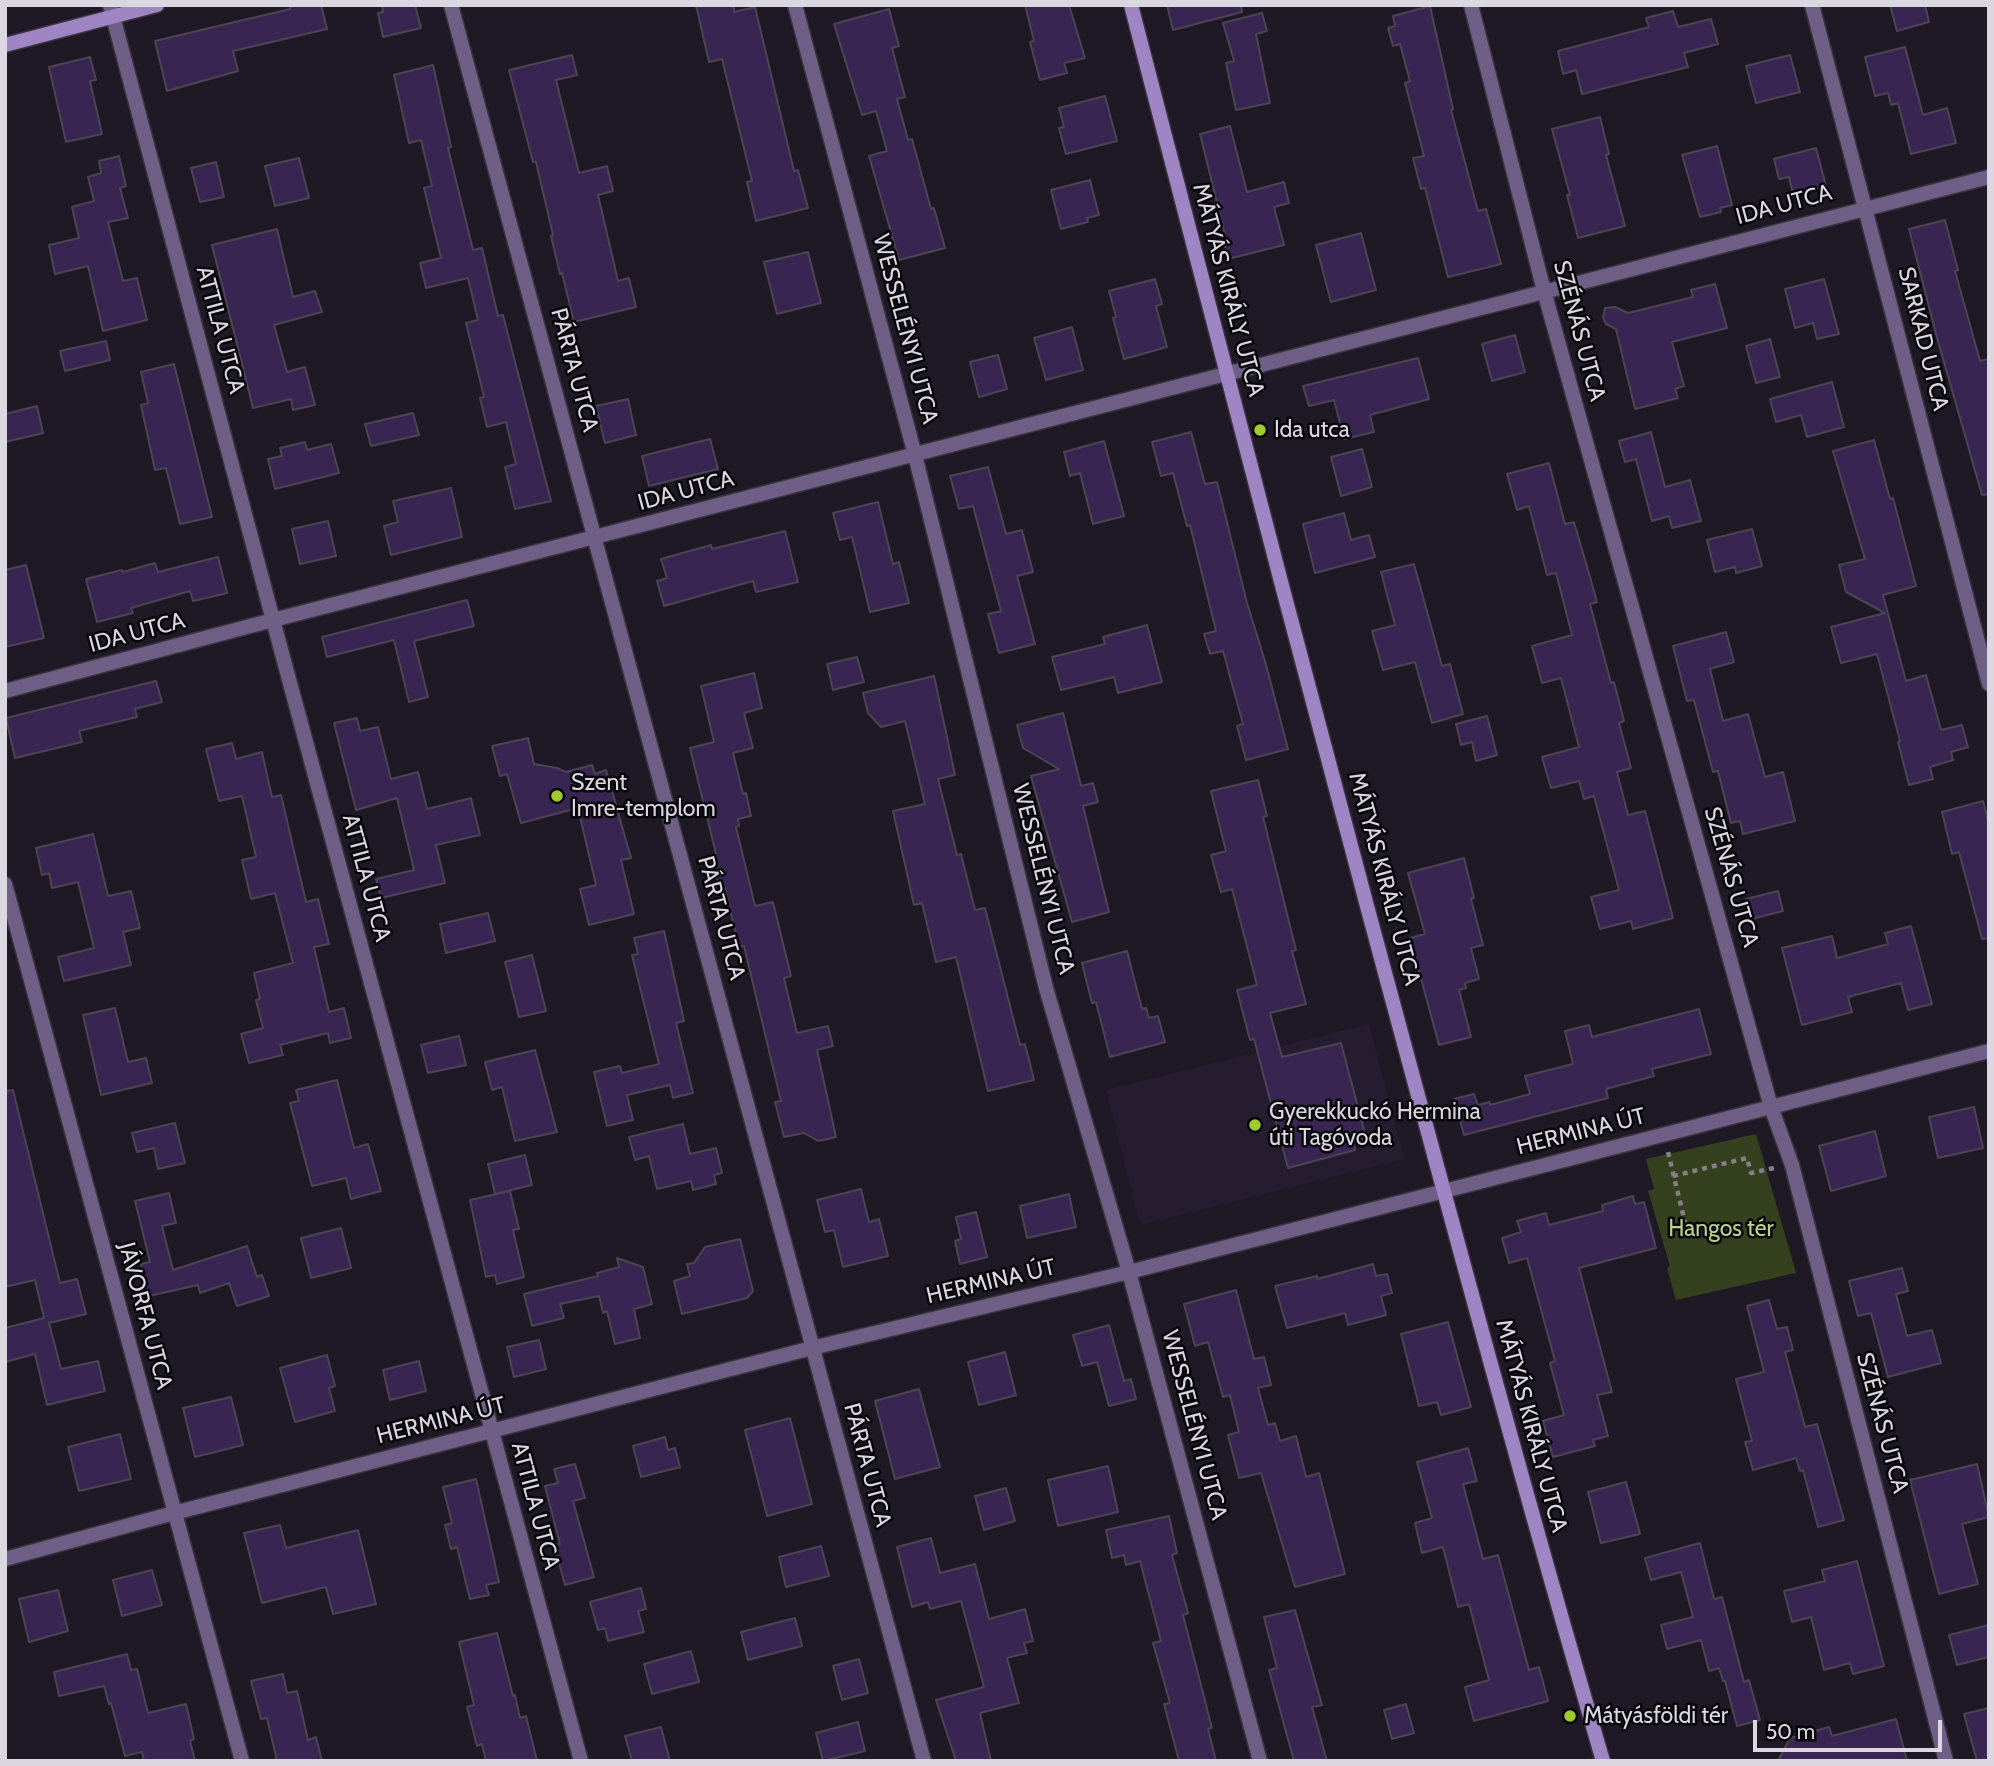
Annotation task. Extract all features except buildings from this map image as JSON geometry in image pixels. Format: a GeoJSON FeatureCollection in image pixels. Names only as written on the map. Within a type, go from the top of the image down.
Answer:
{"type":"FeatureCollection","features":[{"type":"Feature","properties":{"kind":"street"},"geometry":{"type":"LineString","coordinates":[[5,45],[112,11],[157,5]]}},
{"type":"Feature","properties":{"kind":"street","name":"PÁRTA UTCA"},"geometry":{"type":"LineString","coordinates":[[452,5],[924,1761]]}},
{"type":"Feature","properties":{"kind":"street","name":"WESSELÉNYI UTCA"},"geometry":{"type":"LineString","coordinates":[[795,5],[915,455],[1046,988],[1129,1272],[1260,1761]]}},
{"type":"Feature","properties":{"kind":"street","name":"MÁTYÁS KIRÁLY UTCA"},"geometry":{"type":"LineString","coordinates":[[1130,5],[1443,1191],[1547,1572],[1603,1761]]}},
{"type":"Feature","properties":{"kind":"street","name":"SZÉNÁS UTCA"},"geometry":{"type":"LineString","coordinates":[[1471,5],[1544,292],[1771,1107],[1792,1165],[1946,1761]]}},
{"type":"Feature","properties":{"kind":"street","name":"SARKAD UTCA"},"geometry":{"type":"LineString","coordinates":[[1812,5],[1985,660],[1989,684]]}},
{"type":"Feature","properties":{"kind":"street","name":"ATTILA UTCA"},"geometry":{"type":"LineString","coordinates":[[112,11],[273,620],[581,1761]]}},
{"type":"Feature","properties":{"kind":"street","name":"IDA UTCA"},"geometry":{"type":"LineString","coordinates":[[5,691],[1989,177]]}},
{"type":"Feature","properties":{"kind":"street","name":"JÁVORFA UTCA"},"geometry":{"type":"LineString","coordinates":[[5,884],[242,1761]]}},
{"type":"Feature","properties":{"kind":"street","name":"HERMINA ÚT"},"geometry":{"type":"LineString","coordinates":[[5,1559],[812,1348],[1129,1272],[1989,1051]]}},
{"type":"Feature","properties":{"kind":"path"},"geometry":{"type":"LineString","coordinates":[[1664,1135],[1689,1239]]}},
{"type":"Feature","properties":{"kind":"path"},"geometry":{"type":"LineString","coordinates":[[1674,1176],[1747,1158],[1751,1173],[1792,1165]]}},
{"type":"Feature","properties":{"kind":"shaded area","name":"Gyerekkuckó Hermina úti Tagóvoda"},"geometry":{"type":"Polygon","coordinates":[[[1369,1024],[1404,1159],[1140,1225],[1106,1090],[1369,1024]]]}},
{"type":"Feature","properties":{"kind":"green space","name":"Hangos tér"},"geometry":{"type":"Polygon","coordinates":[[[1756,1134],[1796,1273],[1676,1300],[1667,1268],[1670,1266],[1648,1191],[1654,1189],[1646,1159],[1756,1134]]]}},
{"type":"Feature","properties":{"kind":"place","name":"Ida utca"},"geometry":{"type":"Point","coordinates":[1260,430]}},
{"type":"Feature","properties":{"kind":"place","name":"Szent Imre-templom"},"geometry":{"type":"Point","coordinates":[557,796]}},
{"type":"Feature","properties":{"kind":"place","name":"Gyerekkuckó Hermina úti Tagóvoda"},"geometry":{"type":"Point","coordinates":[1255,1125]}},
{"type":"Feature","properties":{"kind":"place","name":"Mátyásföldi tér"},"geometry":{"type":"Point","coordinates":[1570,1716]}}]}
